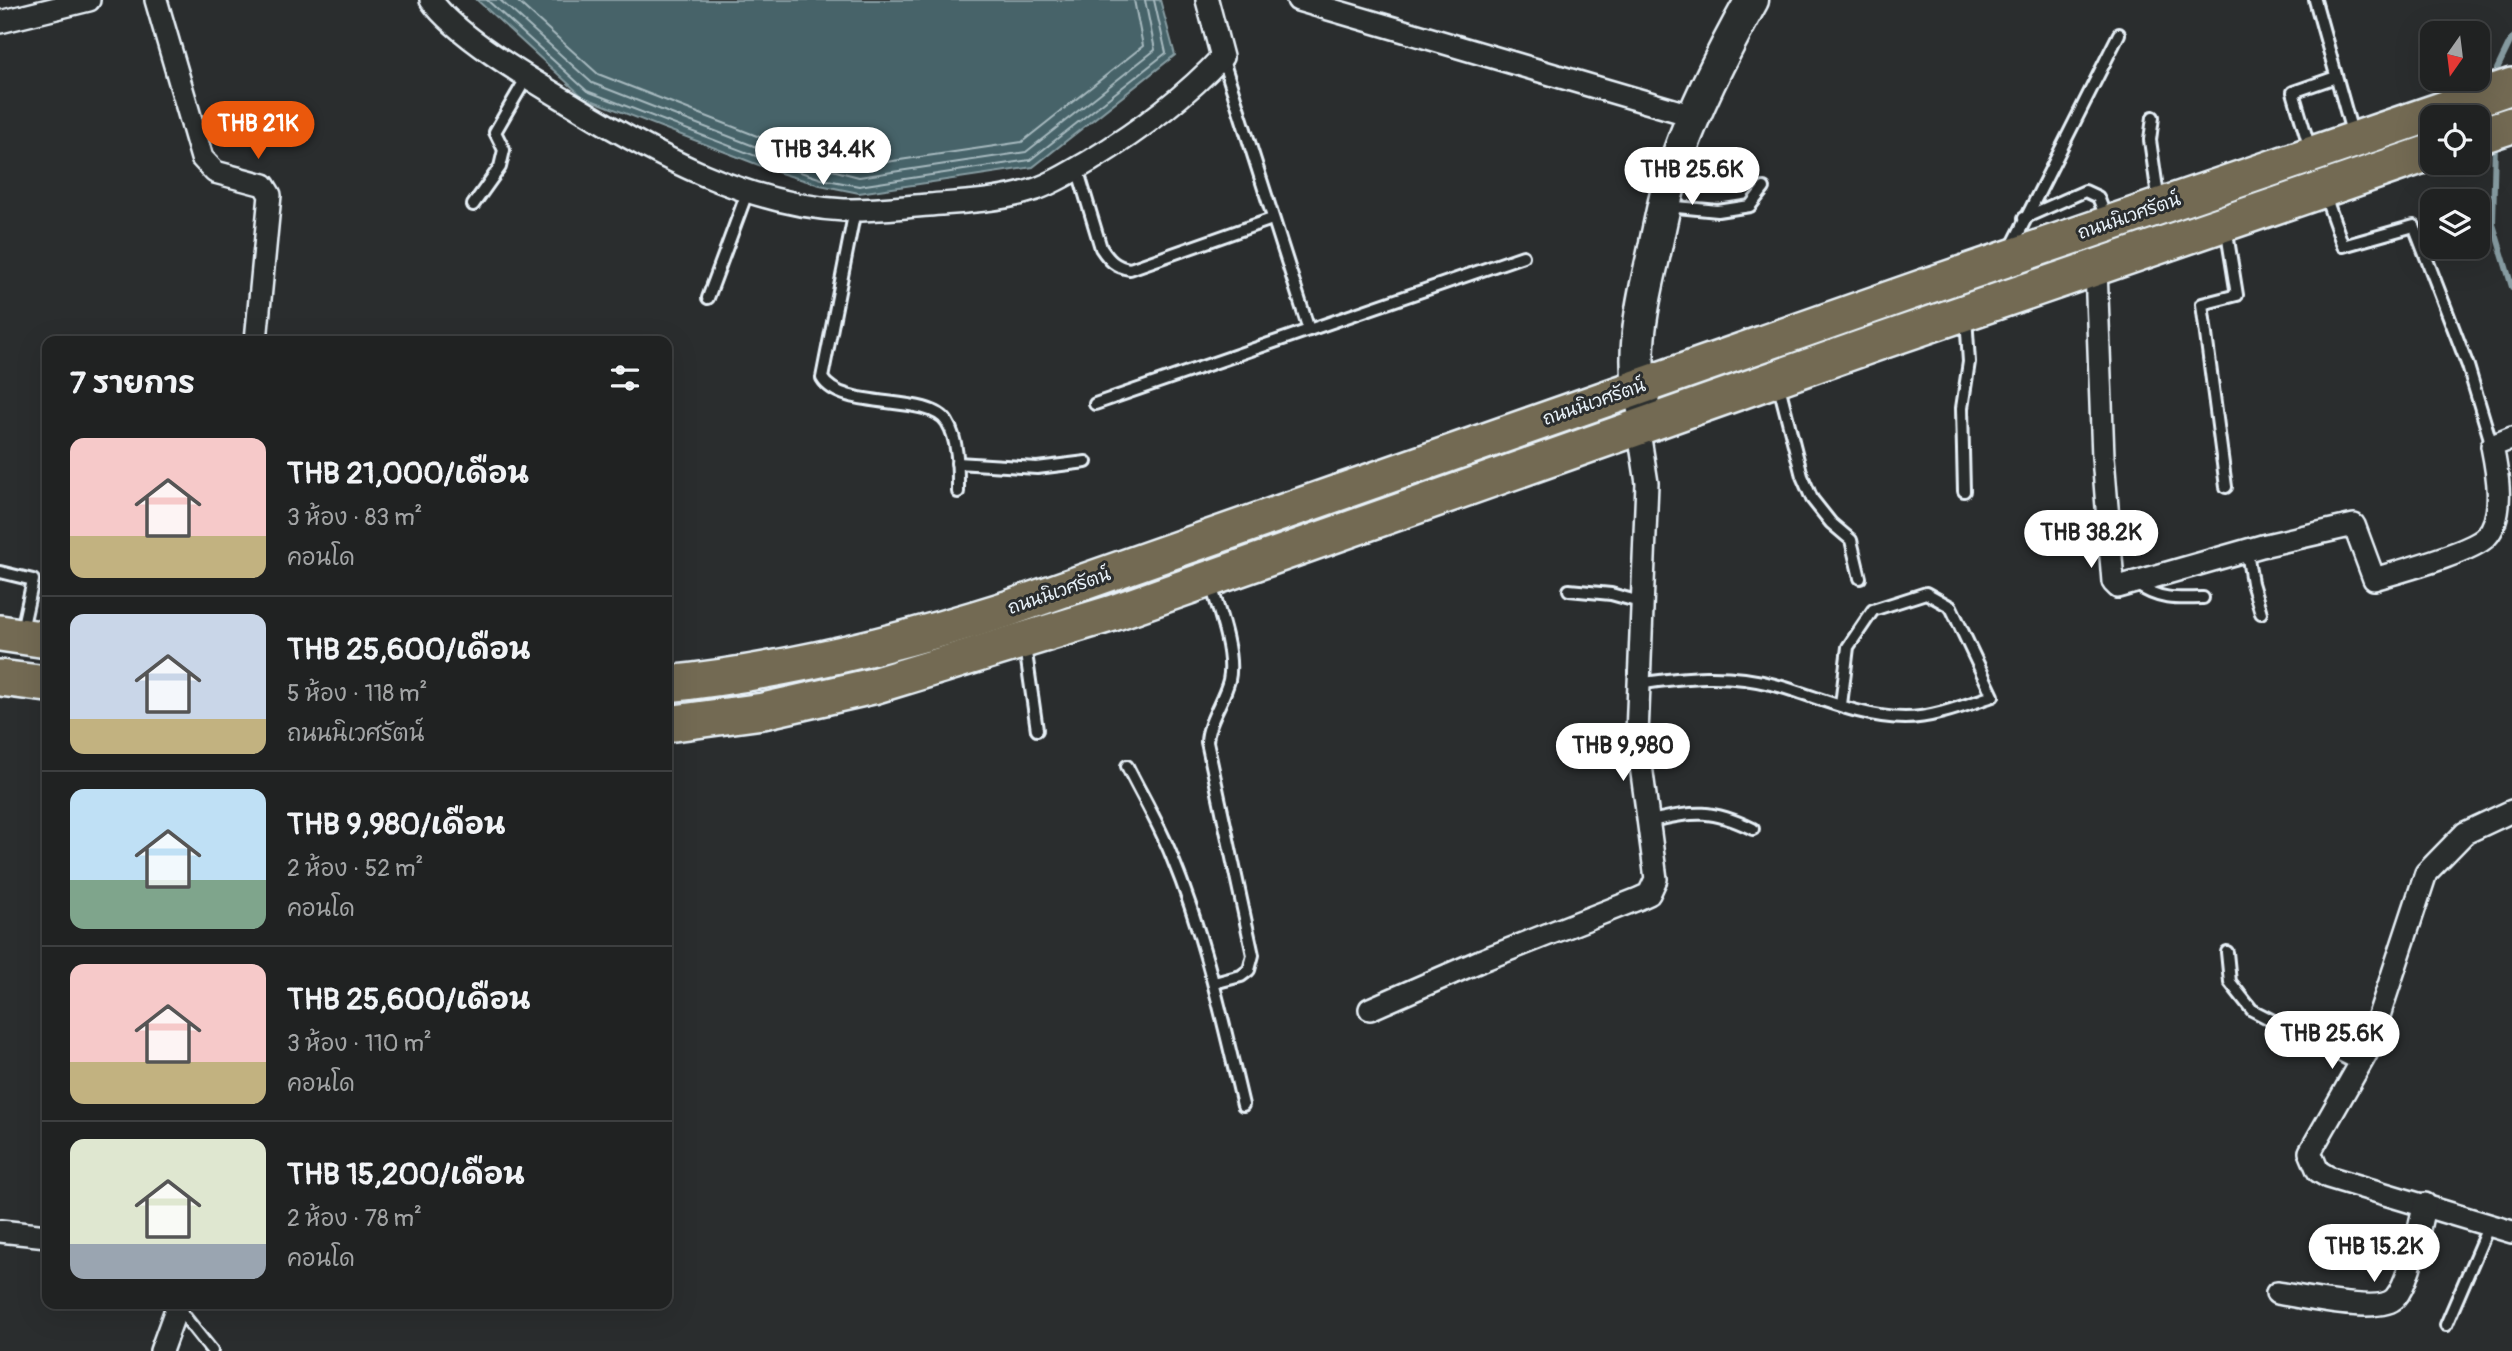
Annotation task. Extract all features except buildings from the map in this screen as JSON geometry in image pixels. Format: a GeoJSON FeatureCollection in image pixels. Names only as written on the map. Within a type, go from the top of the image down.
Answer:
{"type":"FeatureCollection","features":[{"type":"Feature","properties":{"kind":"main road","name":"ถนนนิเวศรัตน์"},"geometry":{"type":"LineString","coordinates":[[672,683],[771,670],[921,636],[1070,587],[2353,138],[2512,86]]}},
{"type":"Feature","properties":{"kind":"main road"},"geometry":{"type":"LineString","coordinates":[[2490,132],[2512,125]]}},
{"type":"Feature","properties":{"kind":"main road","name":"ถนนนิเวศรัตน์"},"geometry":{"type":"LineString","coordinates":[[672,723],[800,704],[873,686],[1024,640],[1209,579],[1882,341],[2420,156]]}},
{"type":"Feature","properties":{"kind":"main road"},"geometry":{"type":"LineString","coordinates":[[0,678],[42,683]]}},
{"type":"Feature","properties":{"kind":"street"},"geometry":{"type":"LineString","coordinates":[[0,22],[89,0]]}},
{"type":"Feature","properties":{"kind":"street"},"geometry":{"type":"LineString","coordinates":[[156,0],[202,158],[215,172],[264,185],[270,195],[256,336]]}},
{"type":"Feature","properties":{"kind":"street"},"geometry":{"type":"LineString","coordinates":[[431,0],[452,21],[528,75],[629,139],[707,177],[748,190],[820,208],[855,210],[975,201],[1014,195],[1036,189],[1077,168],[1140,130],[1176,102],[1222,57],[1207,0]]}},
{"type":"Feature","properties":{"kind":"street"},"geometry":{"type":"LineString","coordinates":[[1298,0],[1694,116]]}},
{"type":"Feature","properties":{"kind":"street"},"geometry":{"type":"LineString","coordinates":[[1370,1009],[1649,894],[1656,879],[1637,734],[1640,602],[1647,483],[1645,426],[1633,388],[1641,311],[1678,156],[1718,61],[1752,0]]}},
{"type":"Feature","properties":{"kind":"street"},"geometry":{"type":"LineString","coordinates":[[2096,268],[2103,457],[2113,582],[2118,587],[2354,525],[2374,579],[2464,549],[2486,538],[2493,523],[2498,498],[2492,446],[2512,438]]}},
{"type":"Feature","properties":{"kind":"street"},"geometry":{"type":"LineString","coordinates":[[2512,811],[2465,833],[2426,873],[2367,1052],[2310,1152],[2318,1171],[2328,1177],[2512,1232]]}},
{"type":"Feature","properties":{"kind":"street"},"geometry":{"type":"LineString","coordinates":[[2277,1293],[2336,1302],[2386,1305],[2394,1299],[2402,1286],[2425,1204]]}},
{"type":"Feature","properties":{"kind":"street"},"geometry":{"type":"LineString","coordinates":[[0,1231],[42,1235]]}},
{"type":"Feature","properties":{"kind":"street"},"geometry":{"type":"LineString","coordinates":[[161,1351],[176,1309]]}},
{"type":"Feature","properties":{"kind":"lane"},"geometry":{"type":"LineString","coordinates":[[2315,0],[2353,138]]}},
{"type":"Feature","properties":{"kind":"lane"},"geometry":{"type":"LineString","coordinates":[[2006,259],[2023,218],[2119,34]]}},
{"type":"Feature","properties":{"kind":"lane"},"geometry":{"type":"LineString","coordinates":[[1222,57],[1308,330]]}},
{"type":"Feature","properties":{"kind":"lane"},"geometry":{"type":"LineString","coordinates":[[473,205],[500,166],[504,150],[495,132],[528,75]]}},
{"type":"Feature","properties":{"kind":"lane"},"geometry":{"type":"LineString","coordinates":[[2311,153],[2293,92],[2336,77]]}},
{"type":"Feature","properties":{"kind":"lane"},"geometry":{"type":"LineString","coordinates":[[2152,117],[2151,152],[2159,206]]}},
{"type":"Feature","properties":{"kind":"lane"},"geometry":{"type":"LineString","coordinates":[[1077,168],[1101,248],[1120,268],[1130,268],[1272,219]]}},
{"type":"Feature","properties":{"kind":"lane"},"geometry":{"type":"LineString","coordinates":[[1665,206],[1718,211],[1750,206],[1764,188]]}},
{"type":"Feature","properties":{"kind":"lane"},"geometry":{"type":"LineString","coordinates":[[708,298],[748,190]]}},
{"type":"Feature","properties":{"kind":"lane"},"geometry":{"type":"LineString","coordinates":[[2322,190],[2343,247],[2414,226],[2468,366],[2492,446]]}},
{"type":"Feature","properties":{"kind":"lane"},"geometry":{"type":"LineString","coordinates":[[2023,218],[2085,191],[2098,197],[2108,223]]}},
{"type":"Feature","properties":{"kind":"lane"},"geometry":{"type":"LineString","coordinates":[[855,210],[822,378],[831,390],[843,394],[941,416],[947,422],[957,463],[958,492]]}},
{"type":"Feature","properties":{"kind":"lane"},"geometry":{"type":"LineString","coordinates":[[2226,224],[2237,295],[2202,304],[2226,487]]}},
{"type":"Feature","properties":{"kind":"lane"},"geometry":{"type":"LineString","coordinates":[[1095,404],[1523,256]]}},
{"type":"Feature","properties":{"kind":"lane"},"geometry":{"type":"LineString","coordinates":[[1964,491],[1962,408],[1969,362],[1966,314]]}},
{"type":"Feature","properties":{"kind":"lane"},"geometry":{"type":"LineString","coordinates":[[1777,379],[1802,476],[1812,499],[1831,523],[1851,540],[1860,578]]}},
{"type":"Feature","properties":{"kind":"lane"},"geometry":{"type":"LineString","coordinates":[[957,463],[1037,468],[1086,462]]}},
{"type":"Feature","properties":{"kind":"lane"},"geometry":{"type":"LineString","coordinates":[[2247,552],[2261,613]]}},
{"type":"Feature","properties":{"kind":"lane"},"geometry":{"type":"LineString","coordinates":[[0,572],[33,580],[23,636]]}},
{"type":"Feature","properties":{"kind":"lane"},"geometry":{"type":"LineString","coordinates":[[1209,579],[1225,636],[1230,676],[1207,730],[1207,742],[1253,955],[1249,971],[1241,976],[1214,983]]}},
{"type":"Feature","properties":{"kind":"lane"},"geometry":{"type":"LineString","coordinates":[[2136,584],[2151,595],[2164,599],[2203,598]]}},
{"type":"Feature","properties":{"kind":"lane"},"geometry":{"type":"LineString","coordinates":[[1569,590],[1611,594],[1640,602]]}},
{"type":"Feature","properties":{"kind":"lane"},"geometry":{"type":"LineString","coordinates":[[1637,684],[1703,675],[1772,684],[1841,705],[1905,718],[1962,706],[1993,696],[1951,607],[1926,593],[1873,610],[1848,648],[1841,705]]}},
{"type":"Feature","properties":{"kind":"lane"},"geometry":{"type":"LineString","coordinates":[[1024,640],[1037,730]]}},
{"type":"Feature","properties":{"kind":"lane"},"geometry":{"type":"LineString","coordinates":[[1127,766],[1172,856],[1214,983],[1243,1105]]}},
{"type":"Feature","properties":{"kind":"lane"},"geometry":{"type":"LineString","coordinates":[[1650,821],[1699,811],[1729,818],[1753,829]]}},
{"type":"Feature","properties":{"kind":"lane"},"geometry":{"type":"LineString","coordinates":[[2227,952],[2230,982],[2252,1010],[2359,1065]]}},
{"type":"Feature","properties":{"kind":"lane"},"geometry":{"type":"LineString","coordinates":[[2446,1325],[2489,1225]]}},
{"type":"Feature","properties":{"kind":"lane"},"geometry":{"type":"LineString","coordinates":[[180,1309],[212,1351]]}},
{"type":"Feature","properties":{"kind":"water"},"geometry":{"type":"Polygon","coordinates":[[[477,0],[1160,0],[1175,55],[1033,167],[859,193],[777,172],[583,97],[477,0]]]}},
{"type":"Feature","properties":{"kind":"waterway"},"geometry":{"type":"LineString","coordinates":[[2497,78],[2497,69],[2512,38]]}},
{"type":"Feature","properties":{"kind":"waterway"},"geometry":{"type":"LineString","coordinates":[[2495,142],[2493,224],[2512,287]]}}]}
